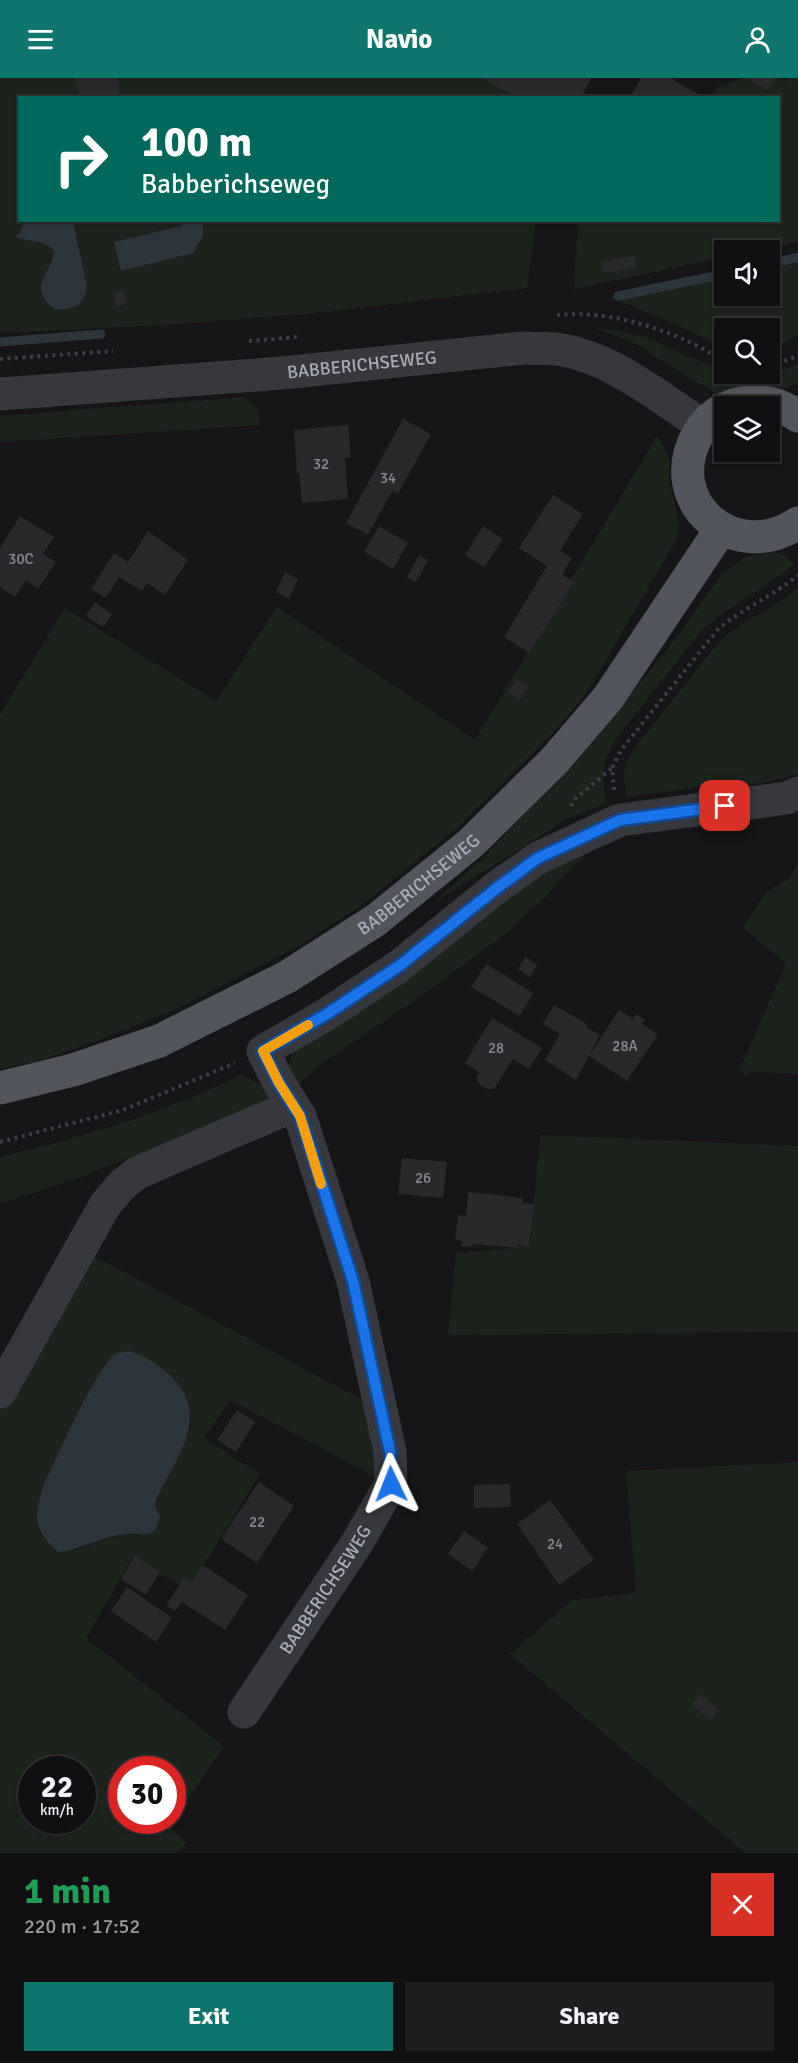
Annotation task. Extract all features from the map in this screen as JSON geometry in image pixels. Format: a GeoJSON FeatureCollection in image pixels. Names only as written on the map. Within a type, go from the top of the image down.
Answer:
{"type":"FeatureCollection","features":[{"type":"Feature","properties":{"kind":"main road"},"geometry":{"type":"LineString","coordinates":[[780,406],[798,416]]}},
{"type":"Feature","properties":{"kind":"main road"},"geometry":{"type":"LineString","coordinates":[[713,418],[691,447],[687,471],[691,494],[703,514],[721,529],[741,537],[763,538],[784,533],[798,524]]}},
{"type":"Feature","properties":{"kind":"main road","name":"BABBERICHSEWEG"},"geometry":{"type":"LineString","coordinates":[[0,1088],[73,1070],[159,1041],[287,977],[376,920],[471,843],[555,760],[608,698],[721,529]]}},
{"type":"Feature","properties":{"kind":"street","name":"BABBERICHSEWEG"},"geometry":{"type":"LineString","coordinates":[[0,394],[282,373],[524,348],[557,350],[600,362],[713,418]]}},
{"type":"Feature","properties":{"kind":"street"},"geometry":{"type":"LineString","coordinates":[[263,1051],[327,1014],[399,966],[538,858],[620,820],[787,798],[798,793]]}},
{"type":"Feature","properties":{"kind":"street","name":"BABBERICHSEWEG"},"geometry":{"type":"LineString","coordinates":[[244,1712],[357,1543],[391,1484],[390,1452],[353,1281],[300,1116],[292,1106],[263,1051]]}},
{"type":"Feature","properties":{"kind":"street"},"geometry":{"type":"LineString","coordinates":[[4,1374],[105,1205],[122,1185],[137,1173],[292,1106]]}},
{"type":"Feature","properties":{"kind":"path"},"geometry":{"type":"LineString","coordinates":[[780,362],[798,356]]}},
{"type":"Feature","properties":{"kind":"path"},"geometry":{"type":"LineString","coordinates":[[620,820],[612,768],[621,750],[719,628],[736,614],[762,601],[798,575]]}},
{"type":"Feature","properties":{"kind":"path"},"geometry":{"type":"LineString","coordinates":[[0,1142],[123,1110],[263,1051]]}},
{"type":"Feature","properties":{"kind":"shaded area"},"geometry":{"type":"Polygon","coordinates":[[[0,78],[591,78],[582,96],[18,96],[18,222],[536,222],[527,288],[307,314],[164,325],[0,333],[0,78]]]}},
{"type":"Feature","properties":{"kind":"shaded area"},"geometry":{"type":"Polygon","coordinates":[[[743,78],[780,78],[785,81],[788,78],[798,78],[798,242],[780,246],[780,240],[714,240],[714,259],[574,289],[578,222],[780,222],[780,96],[713,96],[717,88],[743,78]]]}},
{"type":"Feature","properties":{"kind":"shaded area"},"geometry":{"type":"Polygon","coordinates":[[[25,222],[58,222],[59,224],[73,222],[87,286],[79,305],[68,309],[58,309],[46,302],[41,287],[54,252],[47,245],[15,236],[20,233],[25,222]]]}},
{"type":"Feature","properties":{"kind":"shaded area"},"geometry":{"type":"Polygon","coordinates":[[[181,222],[203,222],[203,236],[193,253],[121,271],[114,242],[182,226],[181,222]]]}},
{"type":"Feature","properties":{"kind":"shaded area"},"geometry":{"type":"Polygon","coordinates":[[[798,258],[798,334],[790,341],[780,344],[780,318],[714,318],[714,342],[638,308],[609,298],[714,276],[714,306],[780,306],[780,262],[798,258]]]}},
{"type":"Feature","properties":{"kind":"shaded area"},"geometry":{"type":"Polygon","coordinates":[[[594,328],[622,331],[651,339],[714,366],[714,384],[780,384],[780,372],[798,363],[798,383],[772,393],[721,396],[634,343],[594,328]]]}},
{"type":"Feature","properties":{"kind":"shaded area"},"geometry":{"type":"Polygon","coordinates":[[[245,397],[257,409],[261,425],[0,442],[0,416],[245,397]]]}},
{"type":"Feature","properties":{"kind":"shaded area"},"geometry":{"type":"Polygon","coordinates":[[[657,436],[669,461],[670,488],[679,524],[676,540],[581,700],[551,735],[457,828],[358,908],[293,949],[174,1010],[100,1040],[35,1062],[0,1069],[0,714],[65,608],[216,701],[277,607],[475,740],[657,436]]]}},
{"type":"Feature","properties":{"kind":"shaded area"},"geometry":{"type":"Polygon","coordinates":[[[775,552],[784,555],[794,564],[772,582],[724,612],[702,630],[616,739],[607,756],[604,770],[607,803],[569,818],[432,904],[483,858],[598,735],[680,633],[721,575],[747,556],[775,552]]]}},
{"type":"Feature","properties":{"kind":"shaded area"},"geometry":{"type":"Polygon","coordinates":[[[798,588],[798,774],[758,784],[692,788],[627,797],[624,773],[633,750],[717,644],[736,628],[798,588]]]}},
{"type":"Feature","properties":{"kind":"shaded area"},"geometry":{"type":"Polygon","coordinates":[[[596,843],[545,897],[504,935],[420,997],[318,1066],[292,1091],[287,1069],[295,1046],[519,886],[596,843]]]}},
{"type":"Feature","properties":{"kind":"shaded area"},"geometry":{"type":"Polygon","coordinates":[[[798,862],[798,1074],[751,1072],[746,1076],[739,1071],[786,964],[743,927],[766,893],[789,878],[798,862]]]}},
{"type":"Feature","properties":{"kind":"shaded area"},"geometry":{"type":"Polygon","coordinates":[[[241,1075],[263,1086],[273,1097],[104,1168],[0,1203],[0,1157],[123,1123],[183,1101],[241,1075]]]}},
{"type":"Feature","properties":{"kind":"shaded area"},"geometry":{"type":"Polygon","coordinates":[[[540,1135],[798,1146],[798,1332],[448,1335],[456,1253],[517,1248],[518,1245],[530,1246],[540,1135]]]}},
{"type":"Feature","properties":{"kind":"shaded area"},"geometry":{"type":"Polygon","coordinates":[[[83,1250],[368,1403],[376,1463],[374,1476],[230,1400],[204,1438],[260,1474],[188,1590],[132,1558],[86,1638],[224,1746],[186,1802],[186,1756],[108,1756],[108,1834],[177,1834],[187,1842],[177,1853],[0,1853],[0,1399],[83,1250]],[[192,1413],[37,1517],[40,1533],[46,1541],[76,1550],[106,1538],[128,1534],[140,1535],[190,1429],[192,1413]]]}},
{"type":"Feature","properties":{"kind":"shaded area"},"geometry":{"type":"Polygon","coordinates":[[[129,1351],[144,1357],[165,1371],[180,1386],[188,1402],[190,1418],[188,1434],[156,1500],[155,1507],[160,1517],[158,1523],[155,1530],[148,1534],[119,1535],[59,1552],[44,1537],[38,1522],[38,1505],[44,1484],[98,1376],[116,1354],[129,1351]]]}},
{"type":"Feature","properties":{"kind":"shaded area"},"geometry":{"type":"Polygon","coordinates":[[[798,1462],[798,1853],[745,1853],[510,1654],[572,1600],[636,1593],[626,1471],[798,1462]]]}},
{"type":"Feature","properties":{"kind":"building"},"geometry":{"type":"Polygon","coordinates":[[[75,78],[117,78],[121,96],[80,96],[75,78]]]}},
{"type":"Feature","properties":{"kind":"building"},"geometry":{"type":"Polygon","coordinates":[[[482,78],[591,78],[582,96],[514,96],[482,78]]]}},
{"type":"Feature","properties":{"kind":"building"},"geometry":{"type":"Polygon","coordinates":[[[641,78],[670,78],[702,96],[631,96],[641,78]]]}},
{"type":"Feature","properties":{"kind":"building"},"geometry":{"type":"Polygon","coordinates":[[[748,78],[775,78],[766,91],[748,78]]]}},
{"type":"Feature","properties":{"kind":"building"},"geometry":{"type":"Polygon","coordinates":[[[634,256],[636,268],[603,273],[601,262],[634,256]]]}},
{"type":"Feature","properties":{"kind":"building"},"geometry":{"type":"Polygon","coordinates":[[[124,291],[127,303],[116,306],[113,294],[124,291]]]}},
{"type":"Feature","properties":{"kind":"building"},"geometry":{"type":"Polygon","coordinates":[[[403,419],[431,434],[398,494],[392,491],[368,535],[346,523],[403,419]]]}},
{"type":"Feature","properties":{"kind":"building"},"geometry":{"type":"Polygon","coordinates":[[[348,425],[351,458],[345,458],[348,499],[302,503],[294,430],[348,425]]]}},
{"type":"Feature","properties":{"kind":"building"},"geometry":{"type":"Polygon","coordinates":[[[553,495],[583,514],[560,551],[572,558],[562,574],[574,582],[529,653],[504,637],[547,566],[519,548],[553,495]]]}},
{"type":"Feature","properties":{"kind":"building"},"geometry":{"type":"Polygon","coordinates":[[[20,516],[54,537],[43,554],[56,562],[38,589],[26,580],[15,597],[0,587],[0,548],[20,516]]]}},
{"type":"Feature","properties":{"kind":"building"},"geometry":{"type":"Polygon","coordinates":[[[379,526],[408,543],[393,569],[364,552],[379,526]]]}},
{"type":"Feature","properties":{"kind":"building"},"geometry":{"type":"Polygon","coordinates":[[[483,526],[503,539],[484,567],[465,555],[483,526]]]}},
{"type":"Feature","properties":{"kind":"building"},"geometry":{"type":"Polygon","coordinates":[[[148,531],[188,560],[165,595],[147,583],[142,591],[119,577],[106,598],[91,589],[114,553],[128,562],[148,531]]]}},
{"type":"Feature","properties":{"kind":"building"},"geometry":{"type":"Polygon","coordinates":[[[419,555],[428,560],[416,582],[407,577],[419,555]]]}},
{"type":"Feature","properties":{"kind":"building"},"geometry":{"type":"Polygon","coordinates":[[[285,572],[298,579],[289,599],[276,592],[285,572]]]}},
{"type":"Feature","properties":{"kind":"building"},"geometry":{"type":"Polygon","coordinates":[[[95,602],[112,614],[103,627],[86,616],[95,602]]]}},
{"type":"Feature","properties":{"kind":"building"},"geometry":{"type":"Polygon","coordinates":[[[516,680],[528,687],[519,700],[508,693],[516,680]]]}},
{"type":"Feature","properties":{"kind":"building"},"geometry":{"type":"Polygon","coordinates":[[[525,957],[537,965],[530,977],[518,969],[525,957]]]}},
{"type":"Feature","properties":{"kind":"building"},"geometry":{"type":"Polygon","coordinates":[[[486,964],[533,993],[520,1016],[471,987],[486,964]]]}},
{"type":"Feature","properties":{"kind":"building"},"geometry":{"type":"Polygon","coordinates":[[[554,1005],[587,1024],[586,1027],[600,1035],[576,1080],[545,1060],[560,1034],[543,1024],[554,1005]]]}},
{"type":"Feature","properties":{"kind":"building"},"geometry":{"type":"Polygon","coordinates":[[[619,1010],[633,1019],[636,1014],[645,1020],[642,1024],[658,1034],[627,1081],[589,1056],[619,1010]]]}},
{"type":"Feature","properties":{"kind":"building"},"geometry":{"type":"Polygon","coordinates":[[[492,1018],[542,1048],[529,1069],[513,1059],[494,1089],[487,1089],[479,1084],[476,1078],[479,1072],[465,1063],[492,1018]]]}},
{"type":"Feature","properties":{"kind":"building"},"geometry":{"type":"Polygon","coordinates":[[[402,1158],[447,1162],[443,1198],[398,1194],[402,1158]]]}},
{"type":"Feature","properties":{"kind":"building"},"geometry":{"type":"Polygon","coordinates":[[[468,1192],[523,1198],[522,1203],[534,1204],[529,1246],[518,1245],[518,1248],[473,1244],[472,1247],[461,1246],[462,1241],[455,1240],[458,1215],[466,1216],[468,1192]]]}},
{"type":"Feature","properties":{"kind":"building"},"geometry":{"type":"Polygon","coordinates":[[[237,1410],[255,1422],[236,1452],[217,1440],[237,1410]]]}},
{"type":"Feature","properties":{"kind":"building"},"geometry":{"type":"Polygon","coordinates":[[[259,1482],[294,1506],[257,1563],[221,1539],[259,1482]]]}},
{"type":"Feature","properties":{"kind":"building"},"geometry":{"type":"Polygon","coordinates":[[[510,1484],[511,1507],[474,1508],[474,1485],[510,1484]]]}},
{"type":"Feature","properties":{"kind":"building"},"geometry":{"type":"Polygon","coordinates":[[[550,1500],[594,1560],[559,1585],[517,1524],[550,1500]]]}},
{"type":"Feature","properties":{"kind":"building"},"geometry":{"type":"Polygon","coordinates":[[[464,1531],[488,1548],[472,1571],[448,1554],[464,1531]]]}},
{"type":"Feature","properties":{"kind":"building"},"geometry":{"type":"Polygon","coordinates":[[[135,1556],[160,1572],[146,1595],[121,1579],[135,1556]]]}},
{"type":"Feature","properties":{"kind":"building"},"geometry":{"type":"Polygon","coordinates":[[[203,1565],[248,1595],[225,1630],[182,1602],[175,1611],[166,1606],[184,1578],[191,1583],[203,1565]]]}},
{"type":"Feature","properties":{"kind":"building"},"geometry":{"type":"Polygon","coordinates":[[[127,1587],[172,1618],[156,1642],[111,1611],[127,1587]]]}},
{"type":"Feature","properties":{"kind":"building"},"geometry":{"type":"Polygon","coordinates":[[[700,1694],[718,1710],[710,1720],[692,1704],[700,1694]]]}},
{"type":"Feature","properties":{"kind":"waterway"},"geometry":{"type":"LineString","coordinates":[[780,262],[798,257]]}},
{"type":"Feature","properties":{"kind":"waterway"},"geometry":{"type":"LineString","coordinates":[[618,296],[714,276]]}},
{"type":"Feature","properties":{"kind":"waterway"},"geometry":{"type":"LineString","coordinates":[[0,342],[101,334]]}},
{"type":"Feature","properties":{"kind":"slow traffic"},"geometry":{"type":"LineString","coordinates":[[308,1025],[263,1051],[292,1106],[300,1116],[321,1184]]}},
{"type":"Feature","properties":{"kind":"route"},"geometry":{"type":"LineString","coordinates":[[391,1484],[390,1452],[353,1281],[300,1116],[292,1106],[263,1051],[327,1014],[399,966],[538,858],[620,820],[725,806]]}}]}
